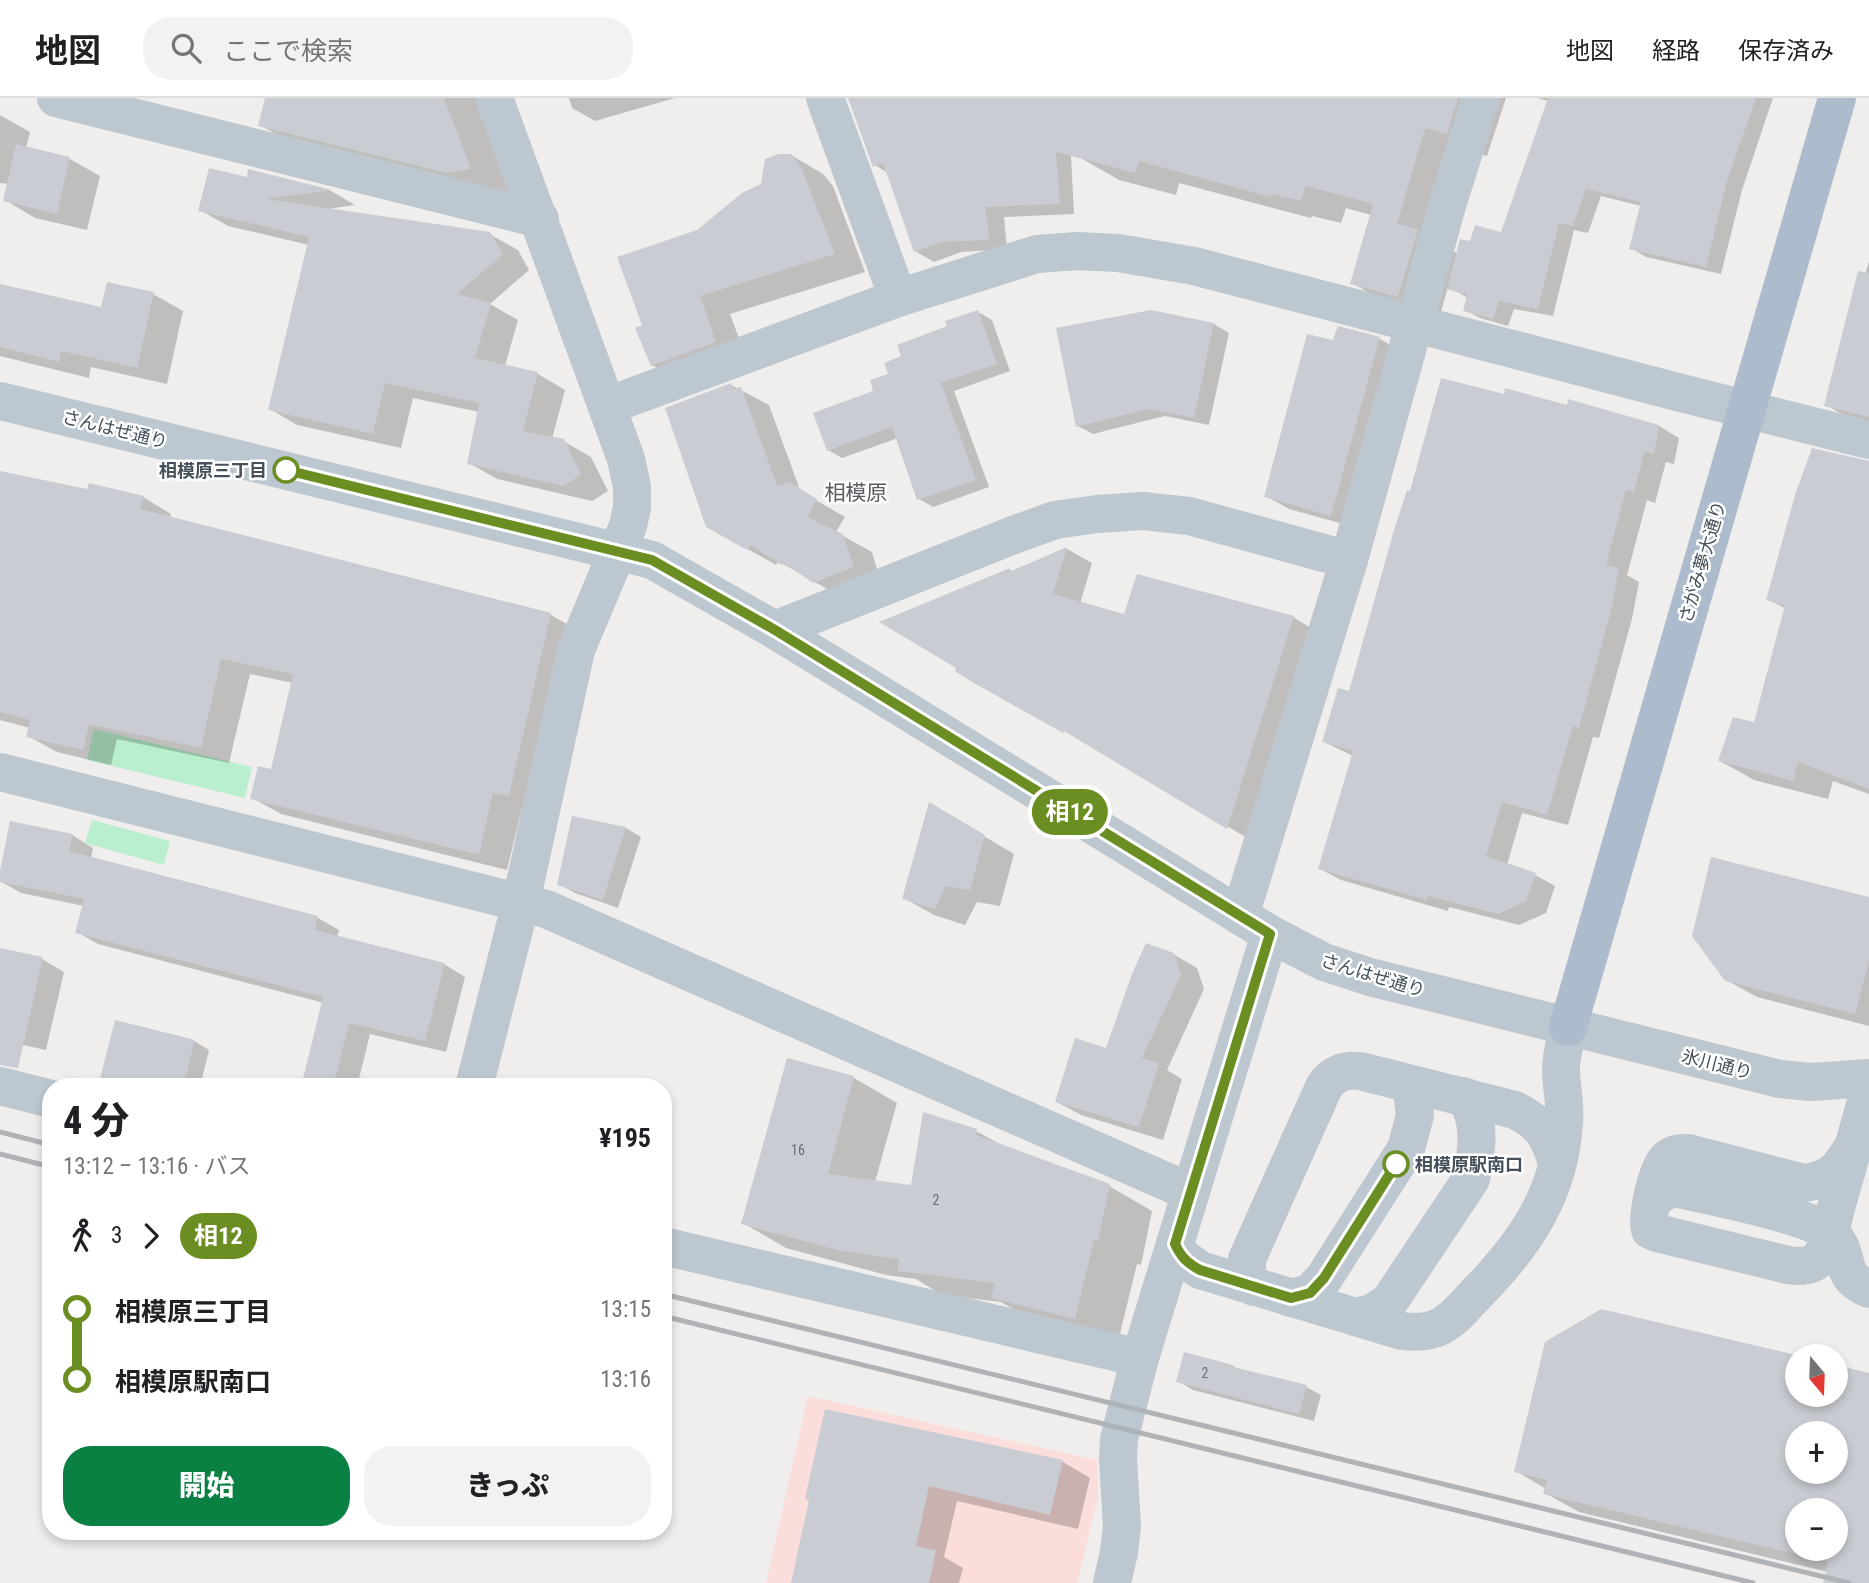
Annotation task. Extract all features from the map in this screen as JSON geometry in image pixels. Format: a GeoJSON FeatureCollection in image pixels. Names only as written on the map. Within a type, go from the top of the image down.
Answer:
{"type":"FeatureCollection","features":[{"type":"Feature","properties":{"kind":"main road","name":"さがみ夢大通り"},"geometry":{"type":"LineString","coordinates":[[1568,1027],[1837,98]]}},
{"type":"Feature","properties":{"kind":"street"},"geometry":{"type":"LineString","coordinates":[[56,98],[540,219]]}},
{"type":"Feature","properties":{"kind":"street"},"geometry":{"type":"LineString","coordinates":[[476,1078],[520,902],[576,650],[619,550],[632,506],[632,487],[626,459],[495,98]]}},
{"type":"Feature","properties":{"kind":"street"},"geometry":{"type":"LineString","coordinates":[[825,98],[898,298]]}},
{"type":"Feature","properties":{"kind":"street"},"geometry":{"type":"LineString","coordinates":[[1112,1583],[1122,1526],[1119,1439],[1140,1358],[1191,1192],[1255,925],[1349,560],[1448,202],[1481,98]]}},
{"type":"Feature","properties":{"kind":"street"},"geometry":{"type":"LineString","coordinates":[[607,406],[898,298],[1037,254],[1077,251],[1104,252],[1194,266],[1689,396],[1747,408],[1869,440]]}},
{"type":"Feature","properties":{"kind":"street","name":"さんはぜ通り"},"geometry":{"type":"LineString","coordinates":[[0,401],[652,560],[775,630],[1255,925],[1324,962],[1370,977],[1568,1027]]}},
{"type":"Feature","properties":{"kind":"street"},"geometry":{"type":"LineString","coordinates":[[775,630],[1016,534],[1055,520],[1097,514],[1143,511],[1189,516],[1349,560]]}},
{"type":"Feature","properties":{"kind":"street"},"geometry":{"type":"LineString","coordinates":[[0,772],[546,909],[1191,1192]]}},
{"type":"Feature","properties":{"kind":"street"},"geometry":{"type":"LineString","coordinates":[[1175,1244],[1181,1256],[1200,1270],[1402,1331],[1422,1333],[1438,1329],[1481,1290],[1532,1228],[1546,1203],[1564,1124],[1561,1069],[1568,1027]]}},
{"type":"Feature","properties":{"kind":"street","name":"氷川通り"},"geometry":{"type":"LineString","coordinates":[[1568,1027],[1780,1079],[1811,1082],[1869,1078]]}},
{"type":"Feature","properties":{"kind":"street"},"geometry":{"type":"LineString","coordinates":[[1254,1287],[1247,1274],[1247,1259],[1329,1078],[1345,1070],[1360,1071],[1515,1110],[1530,1118],[1546,1133],[1557,1164]]}},
{"type":"Feature","properties":{"kind":"street"},"geometry":{"type":"LineString","coordinates":[[1291,1298],[1310,1293],[1324,1278],[1406,1149],[1415,1115],[1411,1084]]}},
{"type":"Feature","properties":{"kind":"street"},"geometry":{"type":"LineString","coordinates":[[0,1086],[42,1097]]}},
{"type":"Feature","properties":{"kind":"street"},"geometry":{"type":"LineString","coordinates":[[1854,1143],[1840,1168],[1822,1180],[1804,1183],[1688,1153],[1675,1153],[1666,1159],[1661,1167],[1652,1200],[1648,1223],[1650,1230],[1787,1265],[1800,1267],[1812,1264],[1822,1255],[1869,1091]]}},
{"type":"Feature","properties":{"kind":"street"},"geometry":{"type":"LineString","coordinates":[[1356,1317],[1372,1313],[1389,1302],[1471,1179],[1476,1142],[1475,1118],[1472,1107],[1464,1096]]}},
{"type":"Feature","properties":{"kind":"street"},"geometry":{"type":"LineString","coordinates":[[1829,1233],[1843,1253],[1847,1273],[1869,1289]]}},
{"type":"Feature","properties":{"kind":"street"},"geometry":{"type":"LineString","coordinates":[[672,1248],[1140,1358]]}},
{"type":"Feature","properties":{"kind":"shaded area"},"geometry":{"type":"Polygon","coordinates":[[[808,1396],[1097,1460],[1098,1497],[1077,1583],[766,1583],[808,1396]]]}},
{"type":"Feature","properties":{"kind":"green space"},"geometry":{"type":"Polygon","coordinates":[[[94,729],[252,767],[245,798],[87,760],[94,729]]]}},
{"type":"Feature","properties":{"kind":"green space"},"geometry":{"type":"Polygon","coordinates":[[[92,820],[170,841],[164,865],[85,843],[92,820]]]}},
{"type":"Feature","properties":{"kind":"building"},"geometry":{"type":"Polygon","coordinates":[[[265,98],[444,98],[471,169],[446,173],[258,126],[265,98]]]}},
{"type":"Feature","properties":{"kind":"building"},"geometry":{"type":"Polygon","coordinates":[[[848,98],[1458,98],[1447,134],[1425,128],[1397,224],[1418,229],[1398,297],[1350,284],[1373,204],[1306,186],[1301,201],[1271,194],[1271,197],[1139,161],[1135,173],[1056,152],[1060,204],[986,207],[989,240],[942,242],[914,252],[883,163],[873,167],[848,98]]]}},
{"type":"Feature","properties":{"kind":"building"},"geometry":{"type":"Polygon","coordinates":[[[1548,98],[1756,98],[1727,181],[1706,267],[1629,249],[1641,202],[1586,189],[1573,226],[1559,223],[1538,309],[1499,301],[1493,319],[1463,311],[1467,295],[1447,289],[1460,239],[1470,241],[1475,225],[1501,232],[1548,98]]]}},
{"type":"Feature","properties":{"kind":"building"},"geometry":{"type":"Polygon","coordinates":[[[16,144],[70,157],[57,214],[3,201],[16,144]]]}},
{"type":"Feature","properties":{"kind":"building"},"geometry":{"type":"Polygon","coordinates":[[[779,154],[791,154],[801,167],[835,254],[700,296],[716,342],[651,366],[635,328],[642,325],[617,257],[697,230],[742,193],[761,184],[765,159],[779,154]]]}},
{"type":"Feature","properties":{"kind":"building"},"geometry":{"type":"Polygon","coordinates":[[[209,168],[247,177],[248,169],[332,190],[266,199],[490,232],[503,254],[457,294],[491,303],[475,358],[538,372],[523,431],[564,439],[581,475],[563,486],[467,464],[479,403],[385,383],[373,434],[268,410],[309,237],[198,211],[209,168]]]}},
{"type":"Feature","properties":{"kind":"building"},"geometry":{"type":"Polygon","coordinates":[[[1858,271],[1869,273],[1869,417],[1824,406],[1858,271]]]}},
{"type":"Feature","properties":{"kind":"building"},"geometry":{"type":"Polygon","coordinates":[[[107,282],[154,292],[137,368],[61,351],[59,362],[0,347],[0,284],[101,307],[107,282]]]}},
{"type":"Feature","properties":{"kind":"building"},"geometry":{"type":"Polygon","coordinates":[[[978,310],[997,364],[941,383],[976,480],[917,500],[892,427],[827,451],[813,413],[873,391],[870,380],[888,374],[884,363],[901,356],[897,345],[947,326],[945,321],[978,310]]]}},
{"type":"Feature","properties":{"kind":"building"},"geometry":{"type":"Polygon","coordinates":[[[1151,310],[1214,323],[1194,418],[1149,409],[1076,427],[1056,328],[1151,310]]]}},
{"type":"Feature","properties":{"kind":"building"},"geometry":{"type":"Polygon","coordinates":[[[1338,326],[1380,337],[1331,516],[1264,497],[1307,334],[1333,340],[1338,326]]]}},
{"type":"Feature","properties":{"kind":"building"},"geometry":{"type":"Polygon","coordinates":[[[1441,378],[1504,394],[1505,388],[1567,405],[1568,399],[1659,425],[1654,454],[1645,451],[1634,492],[1626,490],[1606,565],[1619,568],[1612,607],[1579,728],[1573,726],[1547,815],[1502,802],[1486,856],[1536,873],[1526,901],[1498,914],[1428,896],[1427,900],[1318,869],[1353,751],[1322,742],[1338,688],[1349,691],[1394,530],[1407,490],[1410,491],[1441,378]]]}},
{"type":"Feature","properties":{"kind":"building"},"geometry":{"type":"Polygon","coordinates":[[[731,383],[733,389],[741,387],[777,486],[789,482],[817,499],[807,517],[843,534],[854,567],[813,583],[783,562],[782,565],[750,545],[747,550],[706,527],[665,408],[731,383]]]}},
{"type":"Feature","properties":{"kind":"building"},"geometry":{"type":"Polygon","coordinates":[[[1812,448],[1869,461],[1869,789],[1798,762],[1793,781],[1718,761],[1733,717],[1754,722],[1785,605],[1766,600],[1795,495],[1812,448]]]}},
{"type":"Feature","properties":{"kind":"building"},"geometry":{"type":"Polygon","coordinates":[[[0,471],[87,489],[89,483],[144,496],[140,509],[551,613],[509,796],[493,793],[479,855],[250,799],[258,766],[271,769],[293,674],[221,659],[201,748],[89,724],[83,750],[26,737],[30,720],[0,712],[0,471]]]}},
{"type":"Feature","properties":{"kind":"building"},"geometry":{"type":"Polygon","coordinates":[[[1067,547],[1053,594],[1124,614],[1137,574],[1294,616],[1227,829],[1064,731],[1063,733],[974,683],[955,671],[956,668],[879,622],[1067,547]]]}},
{"type":"Feature","properties":{"kind":"building"},"geometry":{"type":"Polygon","coordinates":[[[929,802],[985,835],[970,890],[946,886],[935,909],[902,899],[929,802]]]}},
{"type":"Feature","properties":{"kind":"building"},"geometry":{"type":"Polygon","coordinates":[[[572,816],[626,827],[603,900],[557,885],[572,816]]]}},
{"type":"Feature","properties":{"kind":"building"},"geometry":{"type":"Polygon","coordinates":[[[10,821],[73,834],[69,851],[318,916],[315,930],[445,963],[425,1041],[349,1023],[335,1078],[303,1078],[323,997],[75,933],[84,899],[0,882],[10,821]]]}},
{"type":"Feature","properties":{"kind":"building"},"geometry":{"type":"Polygon","coordinates":[[[1711,857],[1869,897],[1869,960],[1855,1014],[1725,981],[1692,936],[1711,857]]]}},
{"type":"Feature","properties":{"kind":"building"},"geometry":{"type":"Polygon","coordinates":[[[1146,943],[1174,953],[1181,975],[1142,1058],[1159,1063],[1139,1127],[1055,1102],[1075,1038],[1106,1048],[1146,943]]]}},
{"type":"Feature","properties":{"kind":"building"},"geometry":{"type":"Polygon","coordinates":[[[0,948],[43,957],[18,1068],[0,1065],[0,948]]]}},
{"type":"Feature","properties":{"kind":"building"},"geometry":{"type":"Polygon","coordinates":[[[115,1020],[195,1040],[185,1078],[100,1078],[115,1020]]]}},
{"type":"Feature","properties":{"kind":"building"},"geometry":{"type":"Polygon","coordinates":[[[787,1058],[854,1076],[828,1174],[911,1185],[923,1112],[977,1129],[976,1135],[1110,1184],[1098,1241],[1094,1240],[1075,1319],[991,1298],[995,1283],[897,1271],[899,1259],[841,1251],[741,1224],[787,1058]]]}},
{"type":"Feature","properties":{"kind":"building"},"geometry":{"type":"Polygon","coordinates":[[[1601,1309],[1785,1352],[1785,1407],[1848,1407],[1848,1368],[1869,1373],[1869,1583],[1823,1583],[1828,1562],[1824,1561],[1848,1561],[1848,1498],[1785,1498],[1785,1552],[1543,1494],[1547,1480],[1514,1472],[1545,1342],[1601,1309]]]}},
{"type":"Feature","properties":{"kind":"building"},"geometry":{"type":"Polygon","coordinates":[[[1184,1352],[1307,1385],[1299,1414],[1176,1382],[1184,1352]]]}},
{"type":"Feature","properties":{"kind":"building"},"geometry":{"type":"Polygon","coordinates":[[[825,1409],[1063,1460],[1050,1515],[929,1486],[916,1546],[936,1550],[929,1583],[791,1583],[809,1500],[805,1499],[825,1409]]]}},
{"type":"Feature","properties":{"kind":"railway"},"geometry":{"type":"LineString","coordinates":[[0,1132],[42,1143]]}},
{"type":"Feature","properties":{"kind":"railway"},"geometry":{"type":"LineString","coordinates":[[0,1154],[42,1165]]}},
{"type":"Feature","properties":{"kind":"railway"},"geometry":{"type":"LineString","coordinates":[[672,1296],[1849,1583]]}},
{"type":"Feature","properties":{"kind":"railway"},"geometry":{"type":"LineString","coordinates":[[672,1318],[1753,1583]]}},
{"type":"Feature","properties":{"kind":"bus line","name":"相12"},"geometry":{"type":"LineString","coordinates":[[286,470],[652,560],[775,630],[1270,934],[1175,1244],[1189,1264],[1200,1270],[1291,1298],[1310,1293],[1324,1278],[1396,1164]]}},
{"type":"Feature","properties":{"kind":"place","name":"相模原三丁目"},"geometry":{"type":"Point","coordinates":[286,470]}},
{"type":"Feature","properties":{"kind":"place","name":"相模原駅南口"},"geometry":{"type":"Point","coordinates":[1396,1164]}},
{"type":"Feature","properties":{"kind":"district","name":"相模原"},"geometry":{"type":"Point","coordinates":[856,493]}}]}
